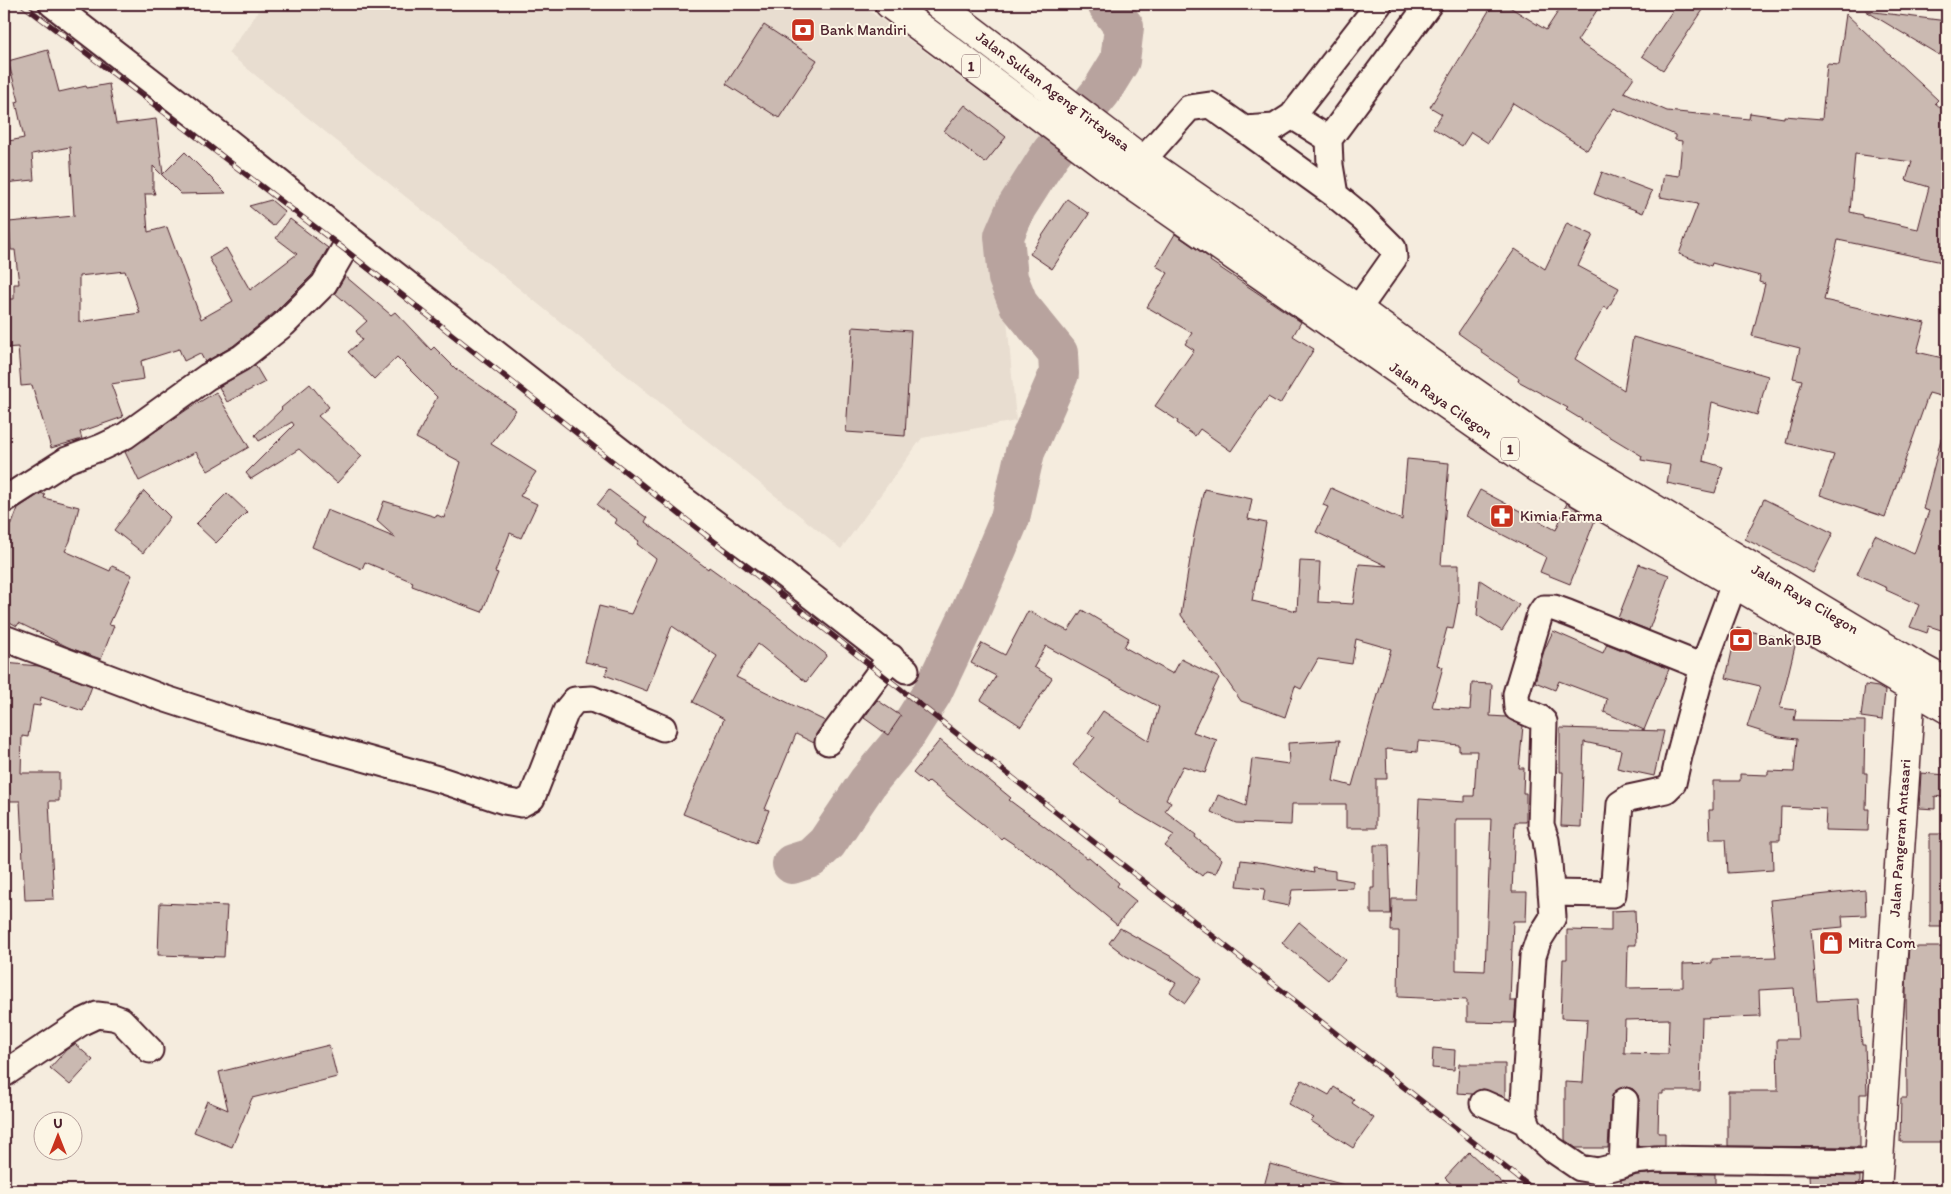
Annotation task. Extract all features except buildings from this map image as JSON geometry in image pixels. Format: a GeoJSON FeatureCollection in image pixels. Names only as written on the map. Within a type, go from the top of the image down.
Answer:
{"type":"FeatureCollection","features":[{"type":"Feature","properties":{"kind":"main road","name":"Jalan Sultan Ageng Tirtayasa"},"geometry":{"type":"LineString","coordinates":[[889,4],[1126,181]]}},
{"type":"Feature","properties":{"kind":"main road","name":"Jalan Sultan Ageng Tirtayasa"},"geometry":{"type":"LineString","coordinates":[[938,4],[1143,160]]}},
{"type":"Feature","properties":{"kind":"main road","name":"Jalan Raya Cilegon"},"geometry":{"type":"LineString","coordinates":[[1143,160],[1432,364],[1564,454],[1915,678],[1947,709]]}},
{"type":"Feature","properties":{"kind":"main road","name":"Jalan Raya Cilegon"},"geometry":{"type":"LineString","coordinates":[[1126,181],[1539,469],[1734,584],[1915,678],[1947,682]]}},
{"type":"Feature","properties":{"kind":"main road","name":"Jalan Pangeran Antasari"},"geometry":{"type":"LineString","coordinates":[[1877,1190],[1915,678]]}},
{"type":"Feature","properties":{"kind":"street"},"geometry":{"type":"LineString","coordinates":[[52,4],[660,482],[899,664],[828,742]]}},
{"type":"Feature","properties":{"kind":"street"},"geometry":{"type":"LineString","coordinates":[[1244,129],[1275,127],[1292,116],[1379,4]]}},
{"type":"Feature","properties":{"kind":"street"},"geometry":{"type":"LineString","coordinates":[[1335,195],[1330,165],[1329,139],[1429,4]]}},
{"type":"Feature","properties":{"kind":"street"},"geometry":{"type":"LineString","coordinates":[[1143,160],[1189,108],[1210,105],[1335,195],[1363,218],[1392,248],[1394,258],[1358,310]]}},
{"type":"Feature","properties":{"kind":"street"},"geometry":{"type":"LineString","coordinates":[[1292,116],[1329,139]]}},
{"type":"Feature","properties":{"kind":"street"},"geometry":{"type":"LineString","coordinates":[[4,500],[67,460],[125,436],[206,377],[241,358],[284,324],[324,284],[350,239]]}},
{"type":"Feature","properties":{"kind":"street"},"geometry":{"type":"LineString","coordinates":[[1552,893],[1613,894],[1620,804],[1628,798],[1666,790],[1674,784],[1678,756],[1703,667],[1734,584]]}},
{"type":"Feature","properties":{"kind":"street"},"geometry":{"type":"LineString","coordinates":[[1526,1122],[1524,1102],[1533,956],[1538,941],[1552,920],[1552,893],[1546,840],[1541,825],[1544,722],[1540,718],[1518,708],[1515,699],[1542,610],[1548,607],[1568,613],[1703,667]]}},
{"type":"Feature","properties":{"kind":"street"},"geometry":{"type":"LineString","coordinates":[[4,638],[163,698],[243,724],[441,780],[504,801],[521,804],[532,798],[566,711],[575,700],[592,699],[663,728]]}},
{"type":"Feature","properties":{"kind":"street"},"geometry":{"type":"LineString","coordinates":[[4,1074],[82,1022],[97,1016],[113,1017],[121,1020],[150,1050]]}},
{"type":"Feature","properties":{"kind":"street"},"geometry":{"type":"LineString","coordinates":[[1622,1166],[1625,1101]]}},
{"type":"Feature","properties":{"kind":"street"},"geometry":{"type":"LineString","coordinates":[[1484,1103],[1526,1122],[1539,1138],[1580,1168],[1598,1170],[1622,1166],[1634,1161],[1656,1158],[1878,1162]]}},
{"type":"Feature","properties":{"kind":"shaded area"},"geometry":{"type":"Polygon","coordinates":[[[264,4],[860,4],[1067,156],[998,217],[1016,421],[922,438],[841,549],[228,53],[264,4]]]}},
{"type":"Feature","properties":{"kind":"waterway"},"geometry":{"type":"LineString","coordinates":[[792,864],[811,858],[827,843],[868,782],[901,742],[932,693],[968,617],[1010,518],[1025,452],[1059,374],[1058,353],[1019,305],[1008,278],[1004,236],[1016,208],[1051,153],[1101,92],[1120,61],[1124,27],[1107,4]]}},
{"type":"Feature","properties":{"kind":"railway"},"geometry":{"type":"LineString","coordinates":[[22,4],[344,249],[1534,1190]]}},
{"type":"Feature","properties":{"kind":"place","name":"Bank Mandiri"},"geometry":{"type":"Point","coordinates":[803,30]}},
{"type":"Feature","properties":{"kind":"place","name":"Kimia Farma"},"geometry":{"type":"Point","coordinates":[1502,516]}},
{"type":"Feature","properties":{"kind":"place","name":"Bank BJB"},"geometry":{"type":"Point","coordinates":[1741,640]}},
{"type":"Feature","properties":{"kind":"place","name":"Mitra Com"},"geometry":{"type":"Point","coordinates":[1831,943]}}]}
